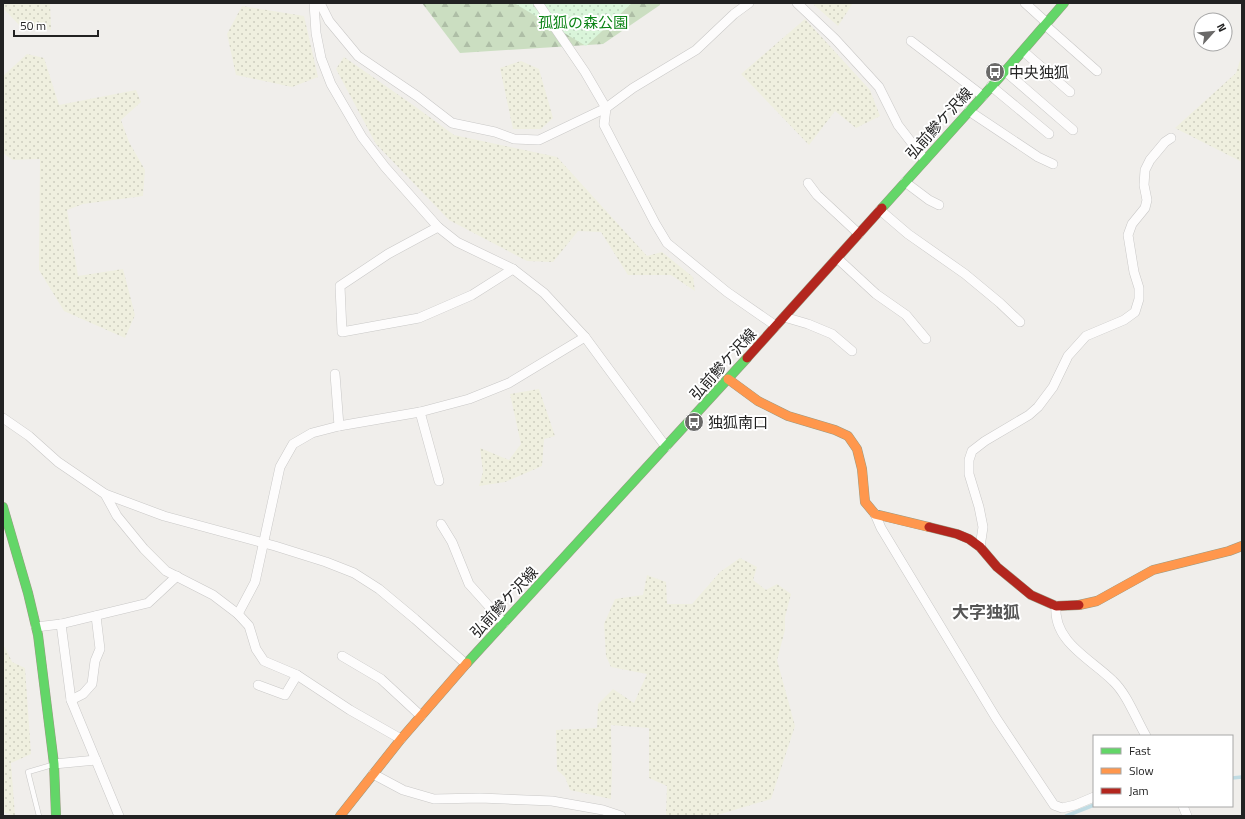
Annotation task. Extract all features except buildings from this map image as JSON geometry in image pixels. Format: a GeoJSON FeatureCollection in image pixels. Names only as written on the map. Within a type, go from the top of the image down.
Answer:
{"type":"FeatureCollection","features":[{"type":"Feature","properties":{"kind":"main road","name":"弘前鰺ケ沢線"},"geometry":{"type":"LineString","coordinates":[[340,816],[401,739],[466,664],[776,326],[983,96],[1064,3]]}},
{"type":"Feature","properties":{"kind":"main road"},"geometry":{"type":"LineString","coordinates":[[728,379],[758,401],[788,416],[835,430],[848,436],[857,449],[862,469],[865,502],[875,514],[957,534],[969,539],[980,547],[997,567],[1031,595],[1056,606],[1075,606],[1097,601],[1153,570],[1229,551],[1242,546]]}},
{"type":"Feature","properties":{"kind":"main road"},"geometry":{"type":"LineString","coordinates":[[3,507],[24,578],[38,635],[54,764],[56,816]]}},
{"type":"Feature","properties":{"kind":"street"},"geometry":{"type":"LineString","coordinates":[[314,3],[316,33],[321,58],[331,84],[362,137],[385,167],[438,227],[457,242],[514,269],[544,293],[585,337],[666,447]]}},
{"type":"Feature","properties":{"kind":"street"},"geometry":{"type":"LineString","coordinates":[[320,3],[329,21],[358,56],[417,96],[452,123],[495,132],[514,139],[538,140],[606,108],[633,88],[696,50],[734,14],[749,3]]}},
{"type":"Feature","properties":{"kind":"street"},"geometry":{"type":"LineString","coordinates":[[538,3],[606,108],[604,125],[654,223],[668,243],[727,292],[776,326]]}},
{"type":"Feature","properties":{"kind":"street"},"geometry":{"type":"LineString","coordinates":[[797,3],[835,39],[879,87],[898,125],[925,160]]}},
{"type":"Feature","properties":{"kind":"street"},"geometry":{"type":"LineString","coordinates":[[1025,3],[1097,71]]}},
{"type":"Feature","properties":{"kind":"street"},"geometry":{"type":"LineString","coordinates":[[911,41],[983,96]]}},
{"type":"Feature","properties":{"kind":"street"},"geometry":{"type":"LineString","coordinates":[[1023,51],[1070,92]]}},
{"type":"Feature","properties":{"kind":"street"},"geometry":{"type":"LineString","coordinates":[[1005,71],[1073,130]]}},
{"type":"Feature","properties":{"kind":"street"},"geometry":{"type":"LineString","coordinates":[[991,86],[1049,134]]}},
{"type":"Feature","properties":{"kind":"street"},"geometry":{"type":"LineString","coordinates":[[969,111],[1038,157],[1053,164]]}},
{"type":"Feature","properties":{"kind":"street"},"geometry":{"type":"LineString","coordinates":[[980,547],[983,527],[979,507],[969,474],[969,460],[972,451],[1029,416],[1034,411],[1053,387],[1068,356],[1086,336],[1124,320],[1135,312],[1139,299],[1139,288],[1134,272],[1128,235],[1132,224],[1145,208],[1147,200],[1144,184],[1144,170],[1150,160],[1170,138]]}},
{"type":"Feature","properties":{"kind":"street"},"geometry":{"type":"LineString","coordinates":[[905,182],[929,200],[939,205]]}},
{"type":"Feature","properties":{"kind":"street"},"geometry":{"type":"LineString","coordinates":[[808,183],[817,195],[859,234]]}},
{"type":"Feature","properties":{"kind":"street"},"geometry":{"type":"LineString","coordinates":[[880,210],[908,234],[965,274],[1020,322]]}},
{"type":"Feature","properties":{"kind":"street"},"geometry":{"type":"LineString","coordinates":[[438,227],[388,254],[340,286],[342,332],[419,318],[472,295],[514,269]]}},
{"type":"Feature","properties":{"kind":"street"},"geometry":{"type":"LineString","coordinates":[[837,258],[876,294],[906,315],[926,339]]}},
{"type":"Feature","properties":{"kind":"street"},"geometry":{"type":"LineString","coordinates":[[784,317],[808,324],[832,334],[852,351]]}},
{"type":"Feature","properties":{"kind":"street"},"geometry":{"type":"LineString","coordinates":[[238,614],[255,582],[280,467],[293,444],[312,433],[339,426],[420,412],[468,399],[509,384],[585,337]]}},
{"type":"Feature","properties":{"kind":"street"},"geometry":{"type":"LineString","coordinates":[[335,374],[339,426]]}},
{"type":"Feature","properties":{"kind":"street"},"geometry":{"type":"LineString","coordinates":[[420,412],[439,481]]}},
{"type":"Feature","properties":{"kind":"street"},"geometry":{"type":"LineString","coordinates":[[3,418],[29,436],[58,462],[105,494],[164,516],[263,543],[326,562],[354,573],[378,589],[416,619],[466,664]]}},
{"type":"Feature","properties":{"kind":"street"},"geometry":{"type":"LineString","coordinates":[[105,494],[117,516],[144,549],[166,570],[213,596],[238,614],[248,626],[256,650],[264,661],[297,675],[350,710],[401,739]]}},
{"type":"Feature","properties":{"kind":"street"},"geometry":{"type":"LineString","coordinates":[[875,514],[881,528],[996,718],[1054,805],[1062,808],[1076,805],[1093,797]]}},
{"type":"Feature","properties":{"kind":"street"},"geometry":{"type":"LineString","coordinates":[[441,524],[452,542],[469,584],[504,623]]}},
{"type":"Feature","properties":{"kind":"street"},"geometry":{"type":"LineString","coordinates":[[36,627],[61,624],[148,603],[177,576]]}},
{"type":"Feature","properties":{"kind":"street"},"geometry":{"type":"LineString","coordinates":[[1056,606],[1055,616],[1062,632],[1075,649],[1114,681],[1125,696],[1145,735]]}},
{"type":"Feature","properties":{"kind":"street"},"geometry":{"type":"LineString","coordinates":[[71,700],[83,694],[92,684],[95,661],[100,649],[96,616]]}},
{"type":"Feature","properties":{"kind":"street"},"geometry":{"type":"LineString","coordinates":[[61,624],[71,700],[119,816]]}},
{"type":"Feature","properties":{"kind":"street"},"geometry":{"type":"LineString","coordinates":[[342,656],[381,679],[421,716]]}},
{"type":"Feature","properties":{"kind":"street"},"geometry":{"type":"LineString","coordinates":[[258,685],[285,695],[297,675]]}},
{"type":"Feature","properties":{"kind":"street"},"geometry":{"type":"LineString","coordinates":[[54,764],[96,760]]}},
{"type":"Feature","properties":{"kind":"street"},"geometry":{"type":"LineString","coordinates":[[373,774],[403,790],[434,798],[552,801],[604,810],[621,816]]}},
{"type":"Feature","properties":{"kind":"street"},"geometry":{"type":"LineString","coordinates":[[1184,807],[1188,816]]}},
{"type":"Feature","properties":{"kind":"lane"},"geometry":{"type":"LineString","coordinates":[[38,816],[28,772],[54,764]]}},
{"type":"Feature","properties":{"kind":"green space"},"geometry":{"type":"Polygon","coordinates":[[[3,3],[50,3],[51,30],[20,26],[3,8],[3,3]]]}},
{"type":"Feature","properties":{"kind":"green space"},"geometry":{"type":"Polygon","coordinates":[[[422,3],[660,3],[660,5],[603,44],[460,53],[422,3]]]}},
{"type":"Feature","properties":{"kind":"green space","name":"孤狐の森公園"},"geometry":{"type":"Polygon","coordinates":[[[514,3],[632,3],[586,46],[514,3]]]}},
{"type":"Feature","properties":{"kind":"green space"},"geometry":{"type":"Polygon","coordinates":[[[812,3],[853,3],[838,26],[812,3]]]}},
{"type":"Feature","properties":{"kind":"green space"},"geometry":{"type":"Polygon","coordinates":[[[242,6],[304,16],[318,77],[292,87],[236,75],[227,34],[242,6]]]}},
{"type":"Feature","properties":{"kind":"green space"},"geometry":{"type":"Polygon","coordinates":[[[805,19],[870,90],[880,116],[856,128],[835,111],[809,145],[741,74],[805,19]]]}},
{"type":"Feature","properties":{"kind":"green space"},"geometry":{"type":"Polygon","coordinates":[[[27,54],[44,58],[59,105],[136,90],[141,102],[121,120],[129,142],[145,170],[143,196],[83,204],[67,210],[78,276],[123,269],[135,315],[125,338],[64,311],[39,270],[40,159],[13,160],[3,153],[3,76],[27,54]]]}},
{"type":"Feature","properties":{"kind":"green space"},"geometry":{"type":"Polygon","coordinates":[[[1242,54],[1242,162],[1175,128],[1236,73],[1242,54]]]}},
{"type":"Feature","properties":{"kind":"green space"},"geometry":{"type":"Polygon","coordinates":[[[344,57],[454,135],[557,157],[647,256],[662,252],[693,277],[695,291],[671,275],[628,275],[601,232],[578,231],[553,262],[527,261],[449,220],[376,144],[336,69],[344,57]]]}},
{"type":"Feature","properties":{"kind":"green space"},"geometry":{"type":"Polygon","coordinates":[[[521,61],[539,69],[553,118],[541,129],[513,129],[500,68],[521,61]]]}},
{"type":"Feature","properties":{"kind":"green space"},"geometry":{"type":"Polygon","coordinates":[[[539,389],[555,436],[544,439],[542,466],[505,482],[479,486],[483,472],[480,448],[509,460],[521,444],[510,394],[539,389]]]}},
{"type":"Feature","properties":{"kind":"green space"},"geometry":{"type":"Polygon","coordinates":[[[740,558],[757,567],[753,580],[766,590],[777,584],[791,594],[785,617],[785,630],[777,660],[795,726],[771,799],[714,816],[666,816],[667,786],[649,778],[649,728],[611,725],[611,799],[570,790],[565,777],[557,770],[556,730],[597,728],[598,704],[613,689],[634,703],[647,674],[611,667],[606,656],[604,624],[615,599],[643,595],[647,575],[666,582],[667,604],[692,604],[720,572],[740,558]]]}},
{"type":"Feature","properties":{"kind":"green space"},"geometry":{"type":"Polygon","coordinates":[[[3,647],[5,647],[12,662],[25,668],[31,754],[11,763],[15,816],[3,812],[3,647]]]}},
{"type":"Feature","properties":{"kind":"waterway"},"geometry":{"type":"LineString","coordinates":[[1233,778],[1242,777]]}},
{"type":"Feature","properties":{"kind":"waterway"},"geometry":{"type":"LineString","coordinates":[[1066,816],[1093,805]]}},
{"type":"Feature","properties":{"kind":"traffic: fast"},"geometry":{"type":"LineString","coordinates":[[882,208],[1000,77],[1064,3]]}},
{"type":"Feature","properties":{"kind":"traffic: fast"},"geometry":{"type":"LineString","coordinates":[[467,663],[747,358]]}},
{"type":"Feature","properties":{"kind":"traffic: fast"},"geometry":{"type":"LineString","coordinates":[[3,507],[28,593],[38,635],[54,764],[56,816]]}},
{"type":"Feature","properties":{"kind":"traffic: slow"},"geometry":{"type":"LineString","coordinates":[[728,379],[758,401],[788,416],[835,430],[848,436],[857,449],[862,469],[865,502],[875,514],[929,527]]}},
{"type":"Feature","properties":{"kind":"traffic: slow"},"geometry":{"type":"LineString","coordinates":[[1079,605],[1097,601],[1153,570],[1229,551],[1242,546]]}},
{"type":"Feature","properties":{"kind":"traffic: slow"},"geometry":{"type":"LineString","coordinates":[[340,816],[401,739],[467,663]]}},
{"type":"Feature","properties":{"kind":"traffic: jam"},"geometry":{"type":"LineString","coordinates":[[747,358],[882,208]]}},
{"type":"Feature","properties":{"kind":"traffic: jam"},"geometry":{"type":"LineString","coordinates":[[929,527],[957,534],[969,539],[980,547],[997,567],[1031,595],[1056,606],[1079,605]]}},
{"type":"Feature","properties":{"kind":"place","name":"中央独狐"},"geometry":{"type":"Point","coordinates":[995,72]}},
{"type":"Feature","properties":{"kind":"place","name":"独狐南口"},"geometry":{"type":"Point","coordinates":[694,422]}},
{"type":"Feature","properties":{"kind":"district","name":"大字独狐"},"geometry":{"type":"Point","coordinates":[986,612]}}]}
